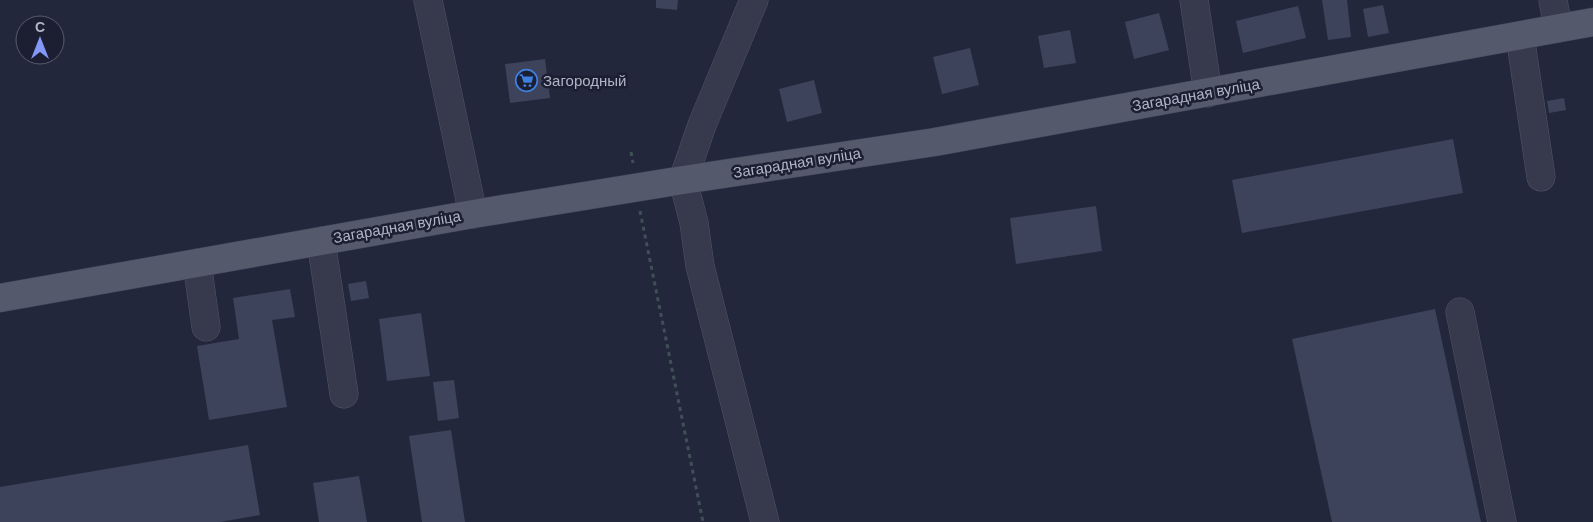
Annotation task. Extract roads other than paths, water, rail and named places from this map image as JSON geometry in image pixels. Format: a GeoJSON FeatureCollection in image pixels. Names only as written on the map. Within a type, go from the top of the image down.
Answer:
{"type":"FeatureCollection","features":[{"type":"Feature","properties":{"kind":"main road","name":"Загарадная вуліца"},"geometry":{"type":"LineString","coordinates":[[0,298],[473,214],[935,142],[1593,22]]}},
{"type":"Feature","properties":{"kind":"street"},"geometry":{"type":"LineString","coordinates":[[428,0],[473,214]]}},
{"type":"Feature","properties":{"kind":"street"},"geometry":{"type":"LineString","coordinates":[[754,0],[702,125],[683,180],[694,223],[700,266],[765,522]]}},
{"type":"Feature","properties":{"kind":"street"},"geometry":{"type":"LineString","coordinates":[[1194,0],[1208,93]]}},
{"type":"Feature","properties":{"kind":"street"},"geometry":{"type":"LineString","coordinates":[[1553,0],[1558,28]]}},
{"type":"Feature","properties":{"kind":"street"},"geometry":{"type":"LineString","coordinates":[[1520,36],[1541,177]]}},
{"type":"Feature","properties":{"kind":"street"},"geometry":{"type":"LineString","coordinates":[[321,241],[344,394]]}},
{"type":"Feature","properties":{"kind":"street"},"geometry":{"type":"LineString","coordinates":[[198,263],[206,327]]}},
{"type":"Feature","properties":{"kind":"street"},"geometry":{"type":"LineString","coordinates":[[1460,312],[1502,522]]}},
{"type":"Feature","properties":{"kind":"place","name":"Загородный"},"geometry":{"type":"Point","coordinates":[527,81]}}]}
